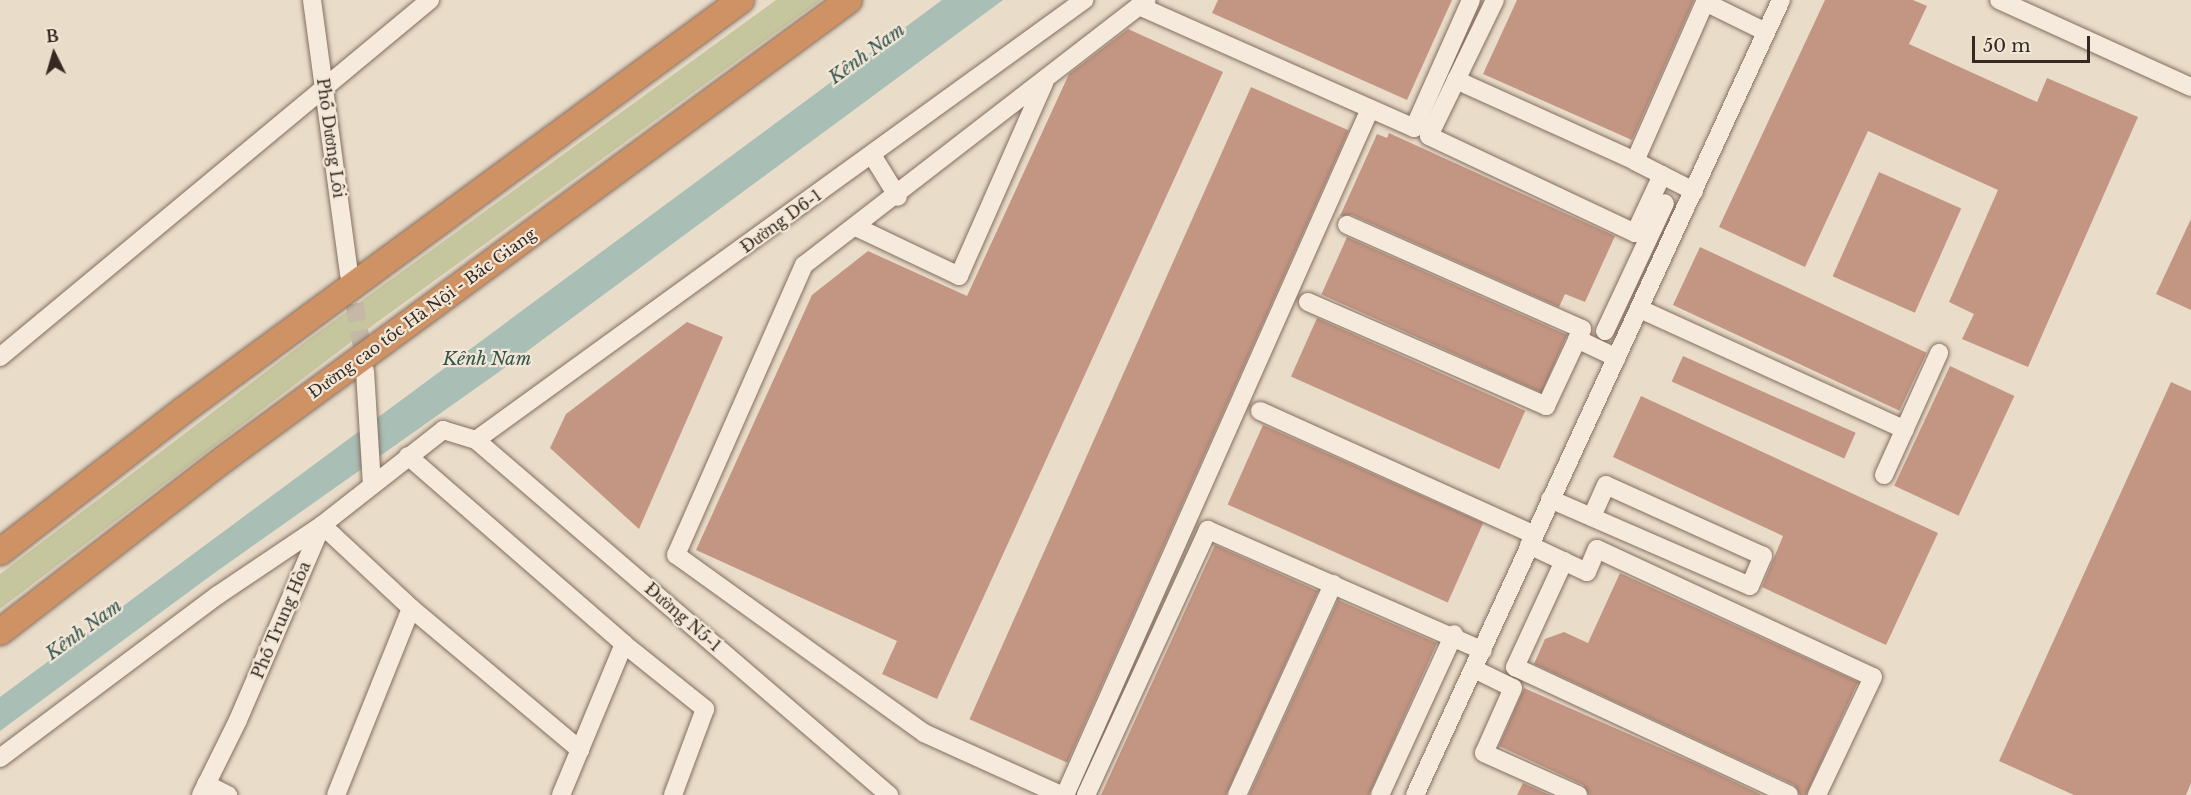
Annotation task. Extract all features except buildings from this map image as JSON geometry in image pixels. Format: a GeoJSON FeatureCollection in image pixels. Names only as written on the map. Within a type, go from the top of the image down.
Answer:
{"type":"FeatureCollection","features":[{"type":"Feature","properties":{"kind":"highway"},"geometry":{"type":"LineString","coordinates":[[0,552],[184,409],[741,0]]}},
{"type":"Feature","properties":{"kind":"highway","name":"Đường cao tốc Hà Nội - Bắc Giang"},"geometry":{"type":"LineString","coordinates":[[0,632],[224,459],[849,0]]}},
{"type":"Feature","properties":{"kind":"street","name":"Phố Dương Lôi"},"geometry":{"type":"LineString","coordinates":[[312,0],[350,275]]}},
{"type":"Feature","properties":{"kind":"street"},"geometry":{"type":"LineString","coordinates":[[0,357],[324,84],[430,0]]}},
{"type":"Feature","properties":{"kind":"street","name":"Đường D6-1"},"geometry":{"type":"LineString","coordinates":[[476,440],[1084,0]]}},
{"type":"Feature","properties":{"kind":"street"},"geometry":{"type":"LineString","coordinates":[[1370,109],[1063,795],[924,733],[676,555],[804,266],[898,197],[1143,3],[1414,128],[1471,0]]}},
{"type":"Feature","properties":{"kind":"street"},"geometry":{"type":"LineString","coordinates":[[1495,0],[1430,136],[1635,233],[1662,175]]}},
{"type":"Feature","properties":{"kind":"street"},"geometry":{"type":"LineString","coordinates":[[1420,793],[1550,499],[1640,309],[1781,0]]}},
{"type":"Feature","properties":{"kind":"street"},"geometry":{"type":"LineString","coordinates":[[1999,0],[2191,87]]}},
{"type":"Feature","properties":{"kind":"street"},"geometry":{"type":"LineString","coordinates":[[1635,161],[1706,1],[1766,32]]}},
{"type":"Feature","properties":{"kind":"street"},"geometry":{"type":"LineString","coordinates":[[856,227],[959,276],[1045,80]]}},
{"type":"Feature","properties":{"kind":"street"},"geometry":{"type":"LineString","coordinates":[[1456,81],[1694,190]]}},
{"type":"Feature","properties":{"kind":"street"},"geometry":{"type":"LineString","coordinates":[[872,155],[898,197]]}},
{"type":"Feature","properties":{"kind":"street"},"geometry":{"type":"LineString","coordinates":[[1605,331],[1665,203]]}},
{"type":"Feature","properties":{"kind":"street"},"geometry":{"type":"LineString","coordinates":[[1308,302],[1546,406],[1582,329],[1347,225]]}},
{"type":"Feature","properties":{"kind":"street"},"geometry":{"type":"LineString","coordinates":[[1640,309],[1905,430]]}},
{"type":"Feature","properties":{"kind":"street"},"geometry":{"type":"LineString","coordinates":[[1577,339],[1617,358]]}},
{"type":"Feature","properties":{"kind":"street"},"geometry":{"type":"LineString","coordinates":[[1884,475],[1939,352]]}},
{"type":"Feature","properties":{"kind":"street"},"geometry":{"type":"LineString","coordinates":[[366,371],[369,390],[372,485]]}},
{"type":"Feature","properties":{"kind":"street"},"geometry":{"type":"LineString","coordinates":[[1260,411],[1532,540],[1564,561],[1587,572],[1597,549],[1873,677],[1817,795]]}},
{"type":"Feature","properties":{"kind":"street","name":"Phố Trung Hòa"},"geometry":{"type":"LineString","coordinates":[[204,790],[238,720],[322,525],[443,430],[476,440]]}},
{"type":"Feature","properties":{"kind":"street","name":"Đường N5-1"},"geometry":{"type":"LineString","coordinates":[[476,440],[889,795]]}},
{"type":"Feature","properties":{"kind":"street"},"geometry":{"type":"LineString","coordinates":[[408,456],[624,644],[705,709],[673,795]]}},
{"type":"Feature","properties":{"kind":"street"},"geometry":{"type":"LineString","coordinates":[[1550,499],[1750,586],[1763,556],[1606,485],[1592,517]]}},
{"type":"Feature","properties":{"kind":"street"},"geometry":{"type":"LineString","coordinates":[[0,758],[218,595],[322,525],[411,608],[580,750]]}},
{"type":"Feature","properties":{"kind":"street"},"geometry":{"type":"LineString","coordinates":[[1086,795],[1208,530],[1454,634],[1483,651]]}},
{"type":"Feature","properties":{"kind":"street"},"geometry":{"type":"LineString","coordinates":[[1564,561],[1515,667],[1789,795]]}},
{"type":"Feature","properties":{"kind":"street"},"geometry":{"type":"LineString","coordinates":[[1237,795],[1333,584]]}},
{"type":"Feature","properties":{"kind":"street"},"geometry":{"type":"LineString","coordinates":[[336,795],[411,608]]}},
{"type":"Feature","properties":{"kind":"street"},"geometry":{"type":"LineString","coordinates":[[1380,795],[1454,634]]}},
{"type":"Feature","properties":{"kind":"street"},"geometry":{"type":"LineString","coordinates":[[561,795],[624,644]]}},
{"type":"Feature","properties":{"kind":"street"},"geometry":{"type":"LineString","coordinates":[[1474,669],[1513,688],[1484,753],[1578,795]]}},
{"type":"Feature","properties":{"kind":"street"},"geometry":{"type":"LineString","coordinates":[[204,790],[228,795]]}},
{"type":"Feature","properties":{"kind":"green space"},"geometry":{"type":"Polygon","coordinates":[[[776,0],[821,0],[376,323],[0,609],[0,574],[309,339],[776,0]]]}},
{"type":"Feature","properties":{"kind":"water","name":"Kênh Nam"},"geometry":{"type":"Polygon","coordinates":[[[942,0],[1003,0],[496,374],[213,574],[0,731],[0,697],[942,0]]]}},
{"type":"Feature","properties":{"kind":"tunnel"},"geometry":{"type":"LineString","coordinates":[[350,277],[365,365]]}}]}
